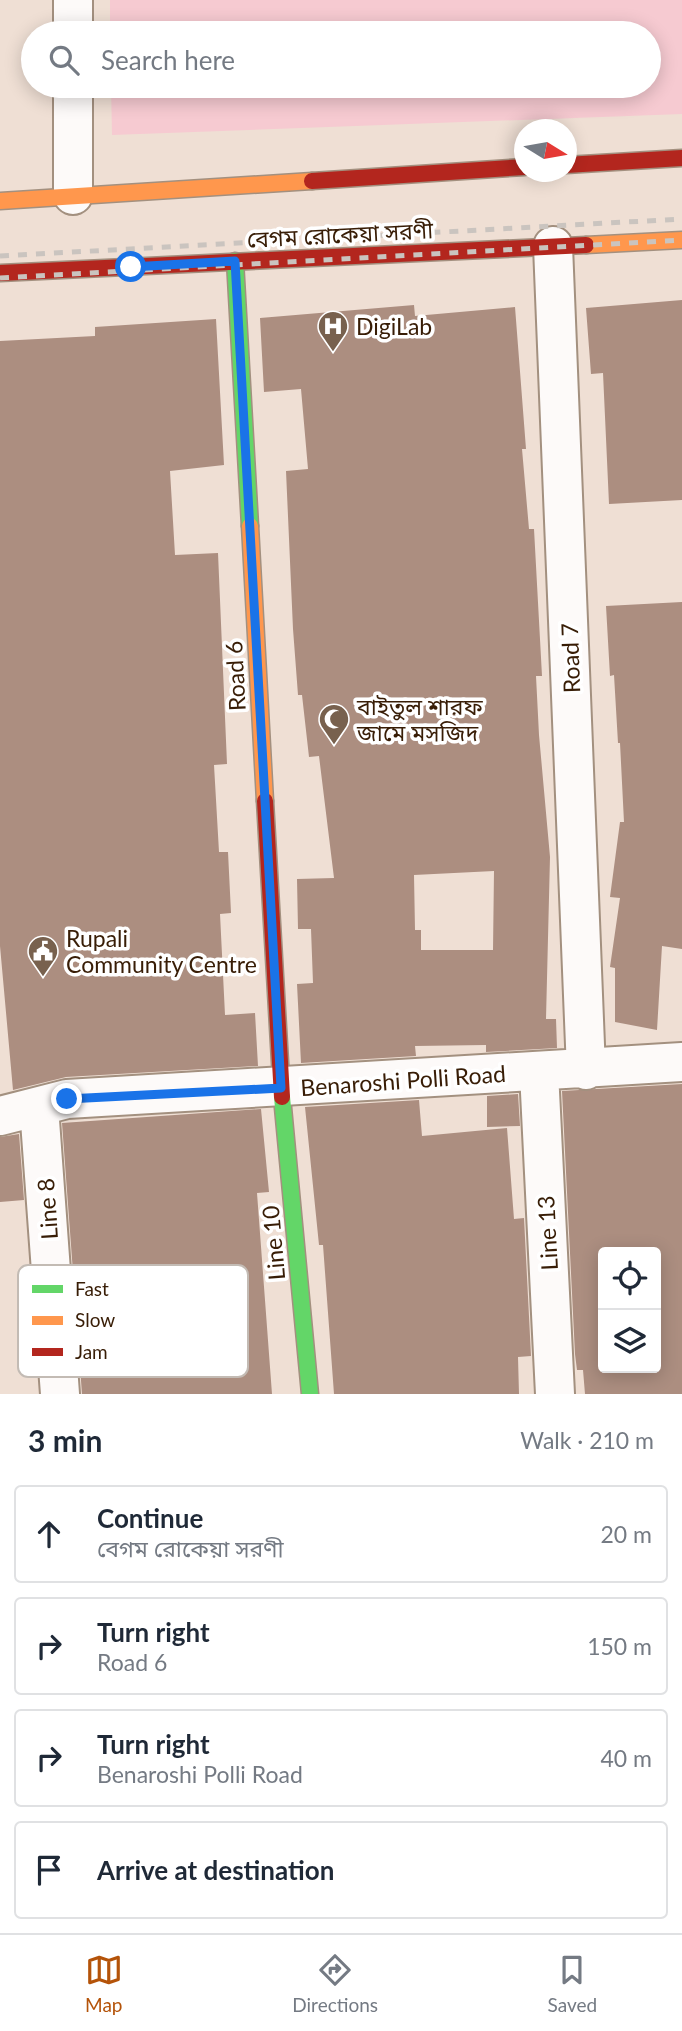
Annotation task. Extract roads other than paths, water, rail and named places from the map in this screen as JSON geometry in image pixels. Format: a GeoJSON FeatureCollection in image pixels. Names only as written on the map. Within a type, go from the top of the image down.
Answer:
{"type":"FeatureCollection","features":[{"type":"Feature","properties":{"kind":"main road"},"geometry":{"type":"LineString","coordinates":[[577,164],[682,158]]}},
{"type":"Feature","properties":{"kind":"main road"},"geometry":{"type":"LineString","coordinates":[[0,201],[514,168]]}},
{"type":"Feature","properties":{"kind":"main road","name":"বেগম রোকেয়া সরণী"},"geometry":{"type":"LineString","coordinates":[[0,273],[682,240]]}},
{"type":"Feature","properties":{"kind":"main road","name":"Road 6"},"geometry":{"type":"LineString","coordinates":[[235,261],[281,1088]]}},
{"type":"Feature","properties":{"kind":"main road","name":"Line 10"},"geometry":{"type":"LineString","coordinates":[[281,1088],[310,1394]]}},
{"type":"Feature","properties":{"kind":"street"},"geometry":{"type":"LineString","coordinates":[[73,0],[73,21]]}},
{"type":"Feature","properties":{"kind":"street"},"geometry":{"type":"LineString","coordinates":[[73,98],[73,195]]}},
{"type":"Feature","properties":{"kind":"street","name":"Road 7"},"geometry":{"type":"LineString","coordinates":[[553,246],[586,1070]]}},
{"type":"Feature","properties":{"kind":"street","name":"Benaroshi Polli Road"},"geometry":{"type":"LineString","coordinates":[[0,1116],[67,1099],[281,1088],[456,1074],[586,1070],[682,1062]]}},
{"type":"Feature","properties":{"kind":"street","name":"Line 13"},"geometry":{"type":"LineString","coordinates":[[539,1072],[555,1394]]}},
{"type":"Feature","properties":{"kind":"street","name":"Line 8"},"geometry":{"type":"LineString","coordinates":[[39,1107],[51,1265]]}},
{"type":"Feature","properties":{"kind":"railway"},"geometry":{"type":"LineString","coordinates":[[0,256],[682,219]]}},
{"type":"Feature","properties":{"kind":"railway"},"geometry":{"type":"LineString","coordinates":[[0,278],[682,240]]}},
{"type":"Feature","properties":{"kind":"place","name":"DigiLab"},"geometry":{"type":"Point","coordinates":[333,353]}},
{"type":"Feature","properties":{"kind":"place","name":"বাইতুল শারফ জামে মসজিদ"},"geometry":{"type":"Point","coordinates":[334,746]}},
{"type":"Feature","properties":{"kind":"place","name":"Rupali Community Centre"},"geometry":{"type":"Point","coordinates":[43,978]}}]}
